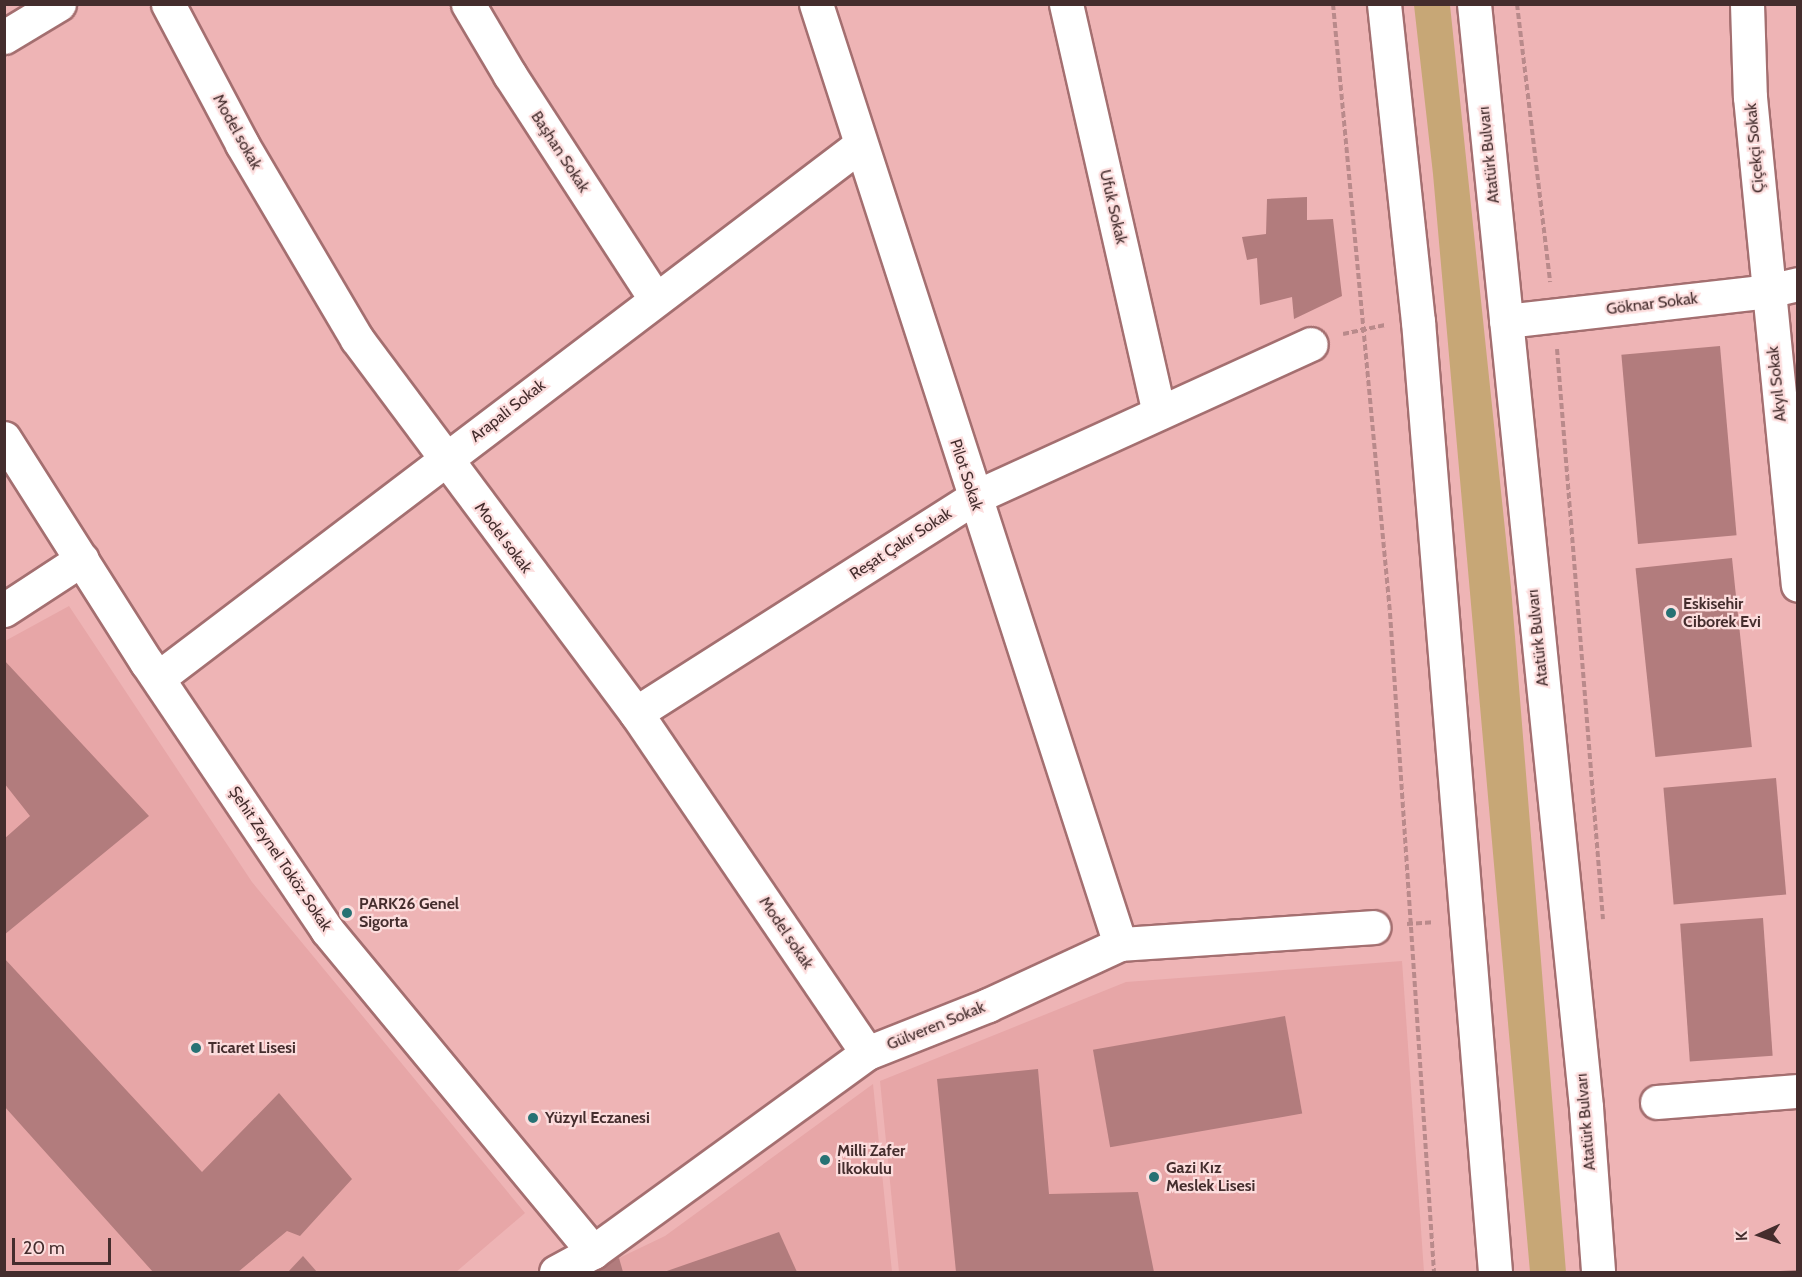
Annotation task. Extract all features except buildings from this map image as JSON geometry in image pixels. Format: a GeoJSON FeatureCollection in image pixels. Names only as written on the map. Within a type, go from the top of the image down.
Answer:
{"type":"FeatureCollection","features":[{"type":"Feature","properties":{"kind":"street"},"geometry":{"type":"LineString","coordinates":[[6,31],[58,4]]}},
{"type":"Feature","properties":{"kind":"street","name":"Model sokak"},"geometry":{"type":"LineString","coordinates":[[168,4],[242,144],[357,339],[444,461],[636,713],[867,1053]]}},
{"type":"Feature","properties":{"kind":"street","name":"Başhan Sokak"},"geometry":{"type":"LineString","coordinates":[[468,4],[655,298]]}},
{"type":"Feature","properties":{"kind":"street","name":"Pilot Sokak"},"geometry":{"type":"LineString","coordinates":[[816,4],[973,498],[1120,944]]}},
{"type":"Feature","properties":{"kind":"street","name":"Ufuk Sokak"},"geometry":{"type":"LineString","coordinates":[[1066,4],[1158,410]]}},
{"type":"Feature","properties":{"kind":"street"},"geometry":{"type":"LineString","coordinates":[[1384,4],[1418,321],[1495,1272]]}},
{"type":"Feature","properties":{"kind":"street","name":"Atatürk Bulvarı"},"geometry":{"type":"LineString","coordinates":[[1474,4],[1586,1107],[1598,1272]]}},
{"type":"Feature","properties":{"kind":"street","name":"Çiçekçi Sokak"},"geometry":{"type":"LineString","coordinates":[[1747,4],[1750,97],[1783,287]]}},
{"type":"Feature","properties":{"kind":"street","name":"Arapali Sokak"},"geometry":{"type":"LineString","coordinates":[[158,678],[655,298],[860,146]]}},
{"type":"Feature","properties":{"kind":"street","name":"Göknar Sokak"},"geometry":{"type":"LineString","coordinates":[[1506,321],[1783,287]]}},
{"type":"Feature","properties":{"kind":"street","name":"Akyıl Sokak"},"geometry":{"type":"LineString","coordinates":[[1783,287],[1797,585]]}},
{"type":"Feature","properties":{"kind":"street","name":"Reşat Çakır Sokak"},"geometry":{"type":"LineString","coordinates":[[636,713],[973,498],[1158,410],[1311,344]]}},
{"type":"Feature","properties":{"kind":"street","name":"Şehit Zeynel Toköz Sokak"},"geometry":{"type":"LineString","coordinates":[[4,438],[158,678],[327,930],[593,1252]]}},
{"type":"Feature","properties":{"kind":"street"},"geometry":{"type":"LineString","coordinates":[[4,610],[82,559]]}},
{"type":"Feature","properties":{"kind":"street","name":"Gülveren Sokak"},"geometry":{"type":"LineString","coordinates":[[556,1272],[593,1252],[867,1053],[988,1005],[1120,944],[1374,927]]}},
{"type":"Feature","properties":{"kind":"street"},"geometry":{"type":"LineString","coordinates":[[1657,1102],[1797,1091]]}},
{"type":"Feature","properties":{"kind":"path"},"geometry":{"type":"LineString","coordinates":[[1334,4],[1390,614],[1408,924],[1434,1272]]}},
{"type":"Feature","properties":{"kind":"path"},"geometry":{"type":"LineString","coordinates":[[1517,4],[1554,316],[1604,925]]}},
{"type":"Feature","properties":{"kind":"path"},"geometry":{"type":"LineString","coordinates":[[1311,344],[1365,328],[1418,321]]}},
{"type":"Feature","properties":{"kind":"path"},"geometry":{"type":"LineString","coordinates":[[1374,927],[1466,919]]}},
{"type":"Feature","properties":{"kind":"shaded area"},"geometry":{"type":"Polygon","coordinates":[[[1414,5],[1450,5],[1511,587],[1566,1272],[1530,1272],[1433,174],[1414,5]]]}},
{"type":"Feature","properties":{"kind":"shaded area","name":"Ticaret Lisesi"},"geometry":{"type":"Polygon","coordinates":[[[69,606],[252,882],[525,1213],[456,1272],[5,1272],[5,641],[69,606]]]}},
{"type":"Feature","properties":{"kind":"shaded area","name":"Gazi Kız Meslek Lisesi"},"geometry":{"type":"Polygon","coordinates":[[[1402,961],[1424,1272],[899,1272],[880,1081],[1126,982],[1402,961]]]}},
{"type":"Feature","properties":{"kind":"shaded area","name":"Milli Zafer İlkokulu"},"geometry":{"type":"Polygon","coordinates":[[[873,1084],[892,1272],[590,1272],[665,1236],[873,1084]]]}},
{"type":"Feature","properties":{"kind":"place","name":"Eskisehir Ciborek Evi"},"geometry":{"type":"Point","coordinates":[1671,613]}},
{"type":"Feature","properties":{"kind":"place","name":"PARK26 Genel Sigorta"},"geometry":{"type":"Point","coordinates":[347,913]}},
{"type":"Feature","properties":{"kind":"place","name":"Ticaret Lisesi"},"geometry":{"type":"Point","coordinates":[196,1048]}},
{"type":"Feature","properties":{"kind":"place","name":"Yüzyıl Eczanesi"},"geometry":{"type":"Point","coordinates":[533,1118]}},
{"type":"Feature","properties":{"kind":"place","name":"Milli Zafer İlkokulu"},"geometry":{"type":"Point","coordinates":[825,1160]}},
{"type":"Feature","properties":{"kind":"place","name":"Gazi Kız Meslek Lisesi"},"geometry":{"type":"Point","coordinates":[1154,1177]}}]}
